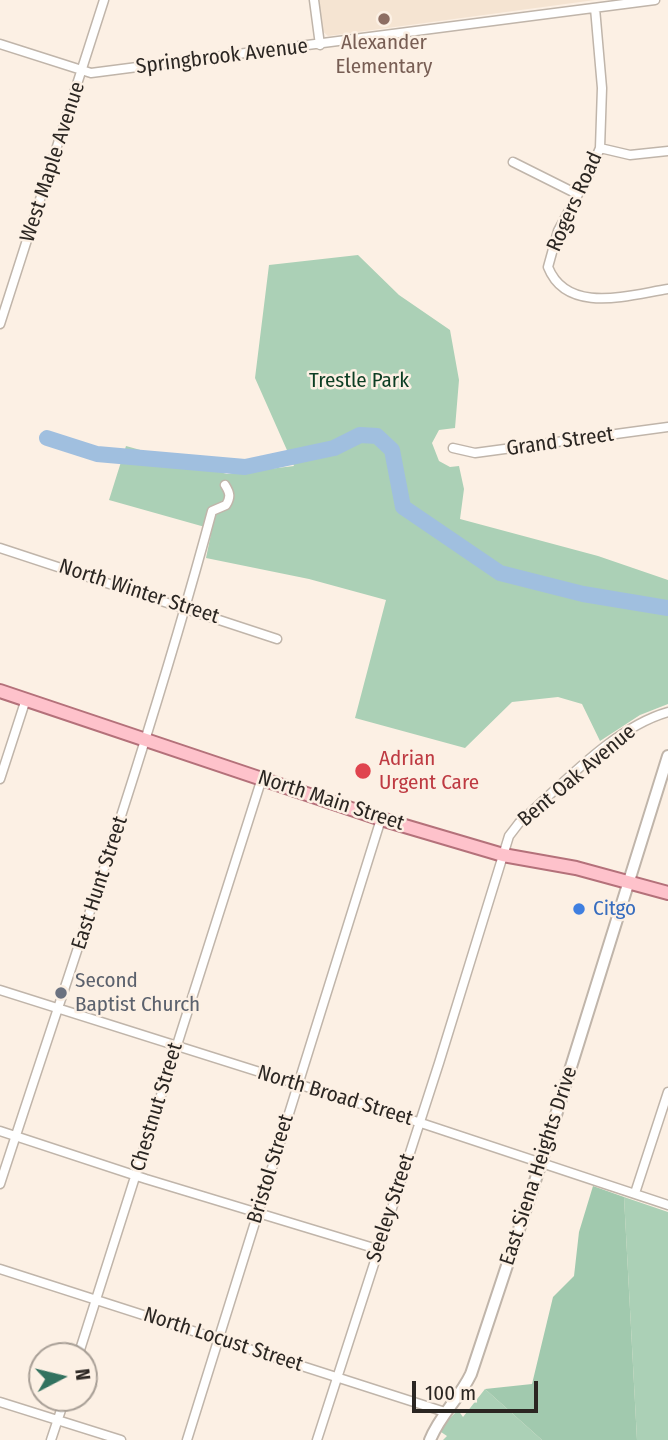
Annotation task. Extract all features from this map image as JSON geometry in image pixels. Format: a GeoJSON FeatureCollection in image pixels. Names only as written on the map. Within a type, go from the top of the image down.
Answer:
{"type":"FeatureCollection","features":[{"type":"Feature","properties":{"kind":"main road","name":"North Main Street"},"geometry":{"type":"LineString","coordinates":[[0,691],[381,819],[503,855],[576,868],[668,893]]}},
{"type":"Feature","properties":{"kind":"street","name":"West Maple Avenue"},"geometry":{"type":"LineString","coordinates":[[0,324],[104,0]]}},
{"type":"Feature","properties":{"kind":"street"},"geometry":{"type":"LineString","coordinates":[[314,0],[320,45]]}},
{"type":"Feature","properties":{"kind":"street","name":"Springbrook Avenue"},"geometry":{"type":"LineString","coordinates":[[0,44],[91,73],[654,0]]}},
{"type":"Feature","properties":{"kind":"street","name":"Rogers Road"},"geometry":{"type":"LineString","coordinates":[[595,8],[602,88],[600,148],[558,231],[548,267],[557,284],[580,297],[598,299],[668,289]]}},
{"type":"Feature","properties":{"kind":"street"},"geometry":{"type":"LineString","coordinates":[[600,148],[630,155],[668,151]]}},
{"type":"Feature","properties":{"kind":"street"},"geometry":{"type":"LineString","coordinates":[[513,162],[577,194]]}},
{"type":"Feature","properties":{"kind":"street","name":"Grand Street"},"geometry":{"type":"LineString","coordinates":[[453,448],[475,453],[668,427]]}},
{"type":"Feature","properties":{"kind":"street","name":"East Hunt Street"},"geometry":{"type":"LineString","coordinates":[[0,1184],[146,740],[212,511],[226,505],[230,499],[230,492],[225,485]]}},
{"type":"Feature","properties":{"kind":"street","name":"North Winter Street"},"geometry":{"type":"LineString","coordinates":[[0,548],[277,639]]}},
{"type":"Feature","properties":{"kind":"street"},"geometry":{"type":"LineString","coordinates":[[0,779],[26,699]]}},
{"type":"Feature","properties":{"kind":"street","name":"Bent Oak Avenue"},"geometry":{"type":"LineString","coordinates":[[503,855],[509,836],[519,823],[614,738],[652,716],[668,712]]}},
{"type":"Feature","properties":{"kind":"street","name":"East Siena Heights Drive"},"geometry":{"type":"LineString","coordinates":[[430,1440],[445,1412],[459,1398],[471,1374],[541,1163],[668,756]]}},
{"type":"Feature","properties":{"kind":"street","name":"Chestnut Street"},"geometry":{"type":"LineString","coordinates":[[82,1342],[262,778]]}},
{"type":"Feature","properties":{"kind":"street","name":"Bristol Street"},"geometry":{"type":"LineString","coordinates":[[187,1440],[381,819]]}},
{"type":"Feature","properties":{"kind":"street","name":"Seeley Street"},"geometry":{"type":"LineString","coordinates":[[317,1440],[503,855]]}},
{"type":"Feature","properties":{"kind":"street","name":"North Broad Street"},"geometry":{"type":"LineString","coordinates":[[0,990],[418,1122],[668,1205]]}},
{"type":"Feature","properties":{"kind":"street"},"geometry":{"type":"LineString","coordinates":[[635,1193],[668,1093]]}},
{"type":"Feature","properties":{"kind":"street"},"geometry":{"type":"LineString","coordinates":[[0,1131],[136,1176],[377,1249]]}},
{"type":"Feature","properties":{"kind":"street","name":"North Locust Street"},"geometry":{"type":"LineString","coordinates":[[0,1269],[445,1412]]}},
{"type":"Feature","properties":{"kind":"street"},"geometry":{"type":"LineString","coordinates":[[0,1402],[121,1440]]}},
{"type":"Feature","properties":{"kind":"street"},"geometry":{"type":"LineString","coordinates":[[51,1440],[60,1412]]}},
{"type":"Feature","properties":{"kind":"shaded area","name":"Alexander Elementary"},"geometry":{"type":"Polygon","coordinates":[[[317,0],[595,0],[328,36],[321,30],[317,0]]]}},
{"type":"Feature","properties":{"kind":"green space","name":"Trestle Park"},"geometry":{"type":"Polygon","coordinates":[[[358,255],[399,295],[450,330],[459,380],[455,428],[439,430],[432,443],[439,461],[450,467],[459,466],[464,489],[460,519],[598,556],[668,580],[668,704],[640,715],[600,741],[582,704],[558,697],[512,702],[465,748],[355,718],[386,600],[309,579],[206,558],[212,529],[109,500],[126,446],[227,474],[294,466],[255,378],[269,265],[358,255]]]}},
{"type":"Feature","properties":{"kind":"green space"},"geometry":{"type":"Polygon","coordinates":[[[593,1186],[624,1197],[637,1440],[542,1440],[485,1389],[532,1384],[553,1297],[574,1276],[579,1232],[593,1186]]]}},
{"type":"Feature","properties":{"kind":"green space"},"geometry":{"type":"Polygon","coordinates":[[[624,1197],[668,1212],[668,1440],[637,1440],[624,1197]]]}},
{"type":"Feature","properties":{"kind":"green space"},"geometry":{"type":"Polygon","coordinates":[[[485,1389],[542,1440],[443,1440],[447,1436],[438,1430],[458,1410],[463,1417],[485,1389]]]}},
{"type":"Feature","properties":{"kind":"waterway"},"geometry":{"type":"LineString","coordinates":[[47,438],[97,454],[245,467],[334,448],[360,435],[377,436],[392,450],[403,507],[500,573],[583,594],[668,608]]}},
{"type":"Feature","properties":{"kind":"place","name":"Alexander Elementary"},"geometry":{"type":"Point","coordinates":[384,19]}},
{"type":"Feature","properties":{"kind":"place","name":"Adrian Urgent Care"},"geometry":{"type":"Point","coordinates":[363,771]}},
{"type":"Feature","properties":{"kind":"place","name":"Citgo"},"geometry":{"type":"Point","coordinates":[579,909]}},
{"type":"Feature","properties":{"kind":"place","name":"Second Baptist Church"},"geometry":{"type":"Point","coordinates":[61,993]}}]}
